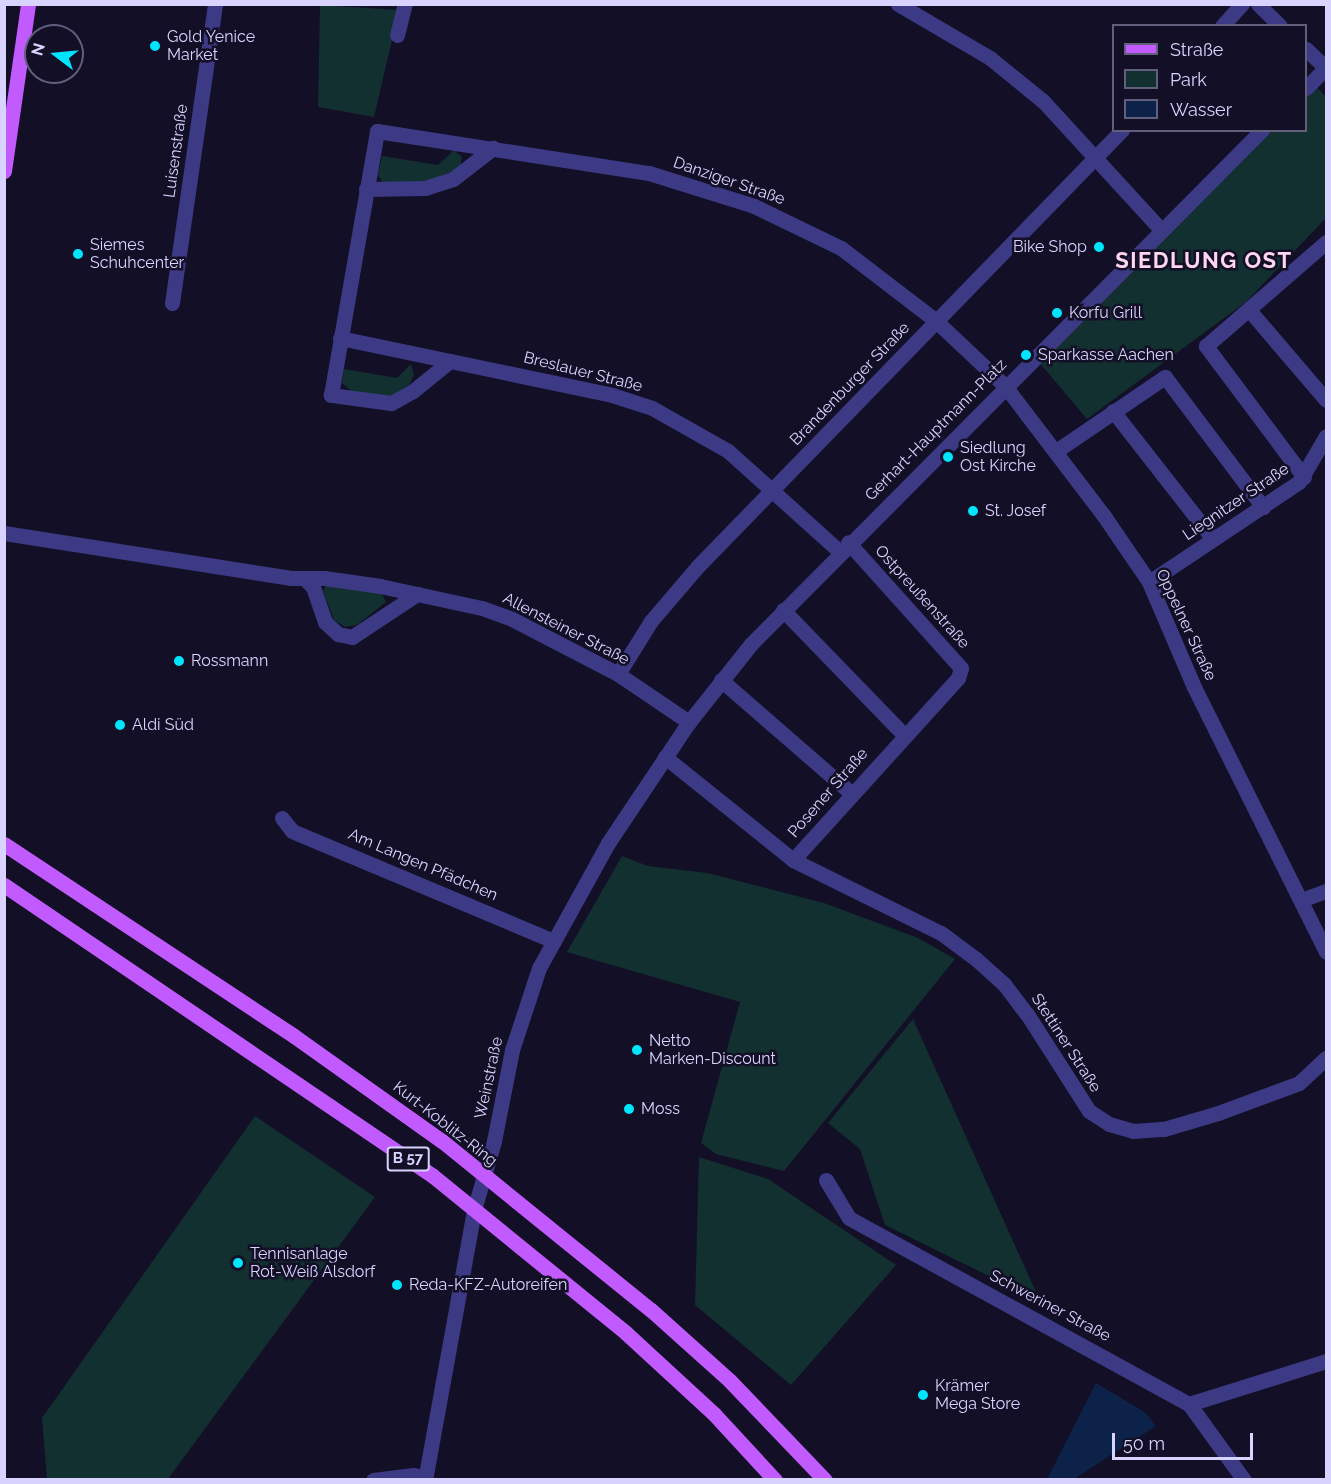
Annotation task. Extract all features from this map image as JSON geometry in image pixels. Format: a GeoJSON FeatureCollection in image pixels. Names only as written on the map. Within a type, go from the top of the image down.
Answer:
{"type":"FeatureCollection","features":[{"type":"Feature","properties":{"kind":"main road"},"geometry":{"type":"LineString","coordinates":[[4,171],[28,4]]}},
{"type":"Feature","properties":{"kind":"main road","name":"Kurt-Koblitz-Ring"},"geometry":{"type":"LineString","coordinates":[[4,844],[294,1035],[442,1141],[651,1310],[730,1381],[825,1479]]}},
{"type":"Feature","properties":{"kind":"main road","name":"B 57"},"geometry":{"type":"LineString","coordinates":[[4,885],[433,1176],[626,1333],[714,1414],[775,1479]]}},
{"type":"Feature","properties":{"kind":"street","name":"Luisenstraße"},"geometry":{"type":"LineString","coordinates":[[172,303],[215,4]]}},
{"type":"Feature","properties":{"kind":"street"},"geometry":{"type":"LineString","coordinates":[[397,35],[405,4]]}},
{"type":"Feature","properties":{"kind":"street"},"geometry":{"type":"LineString","coordinates":[[898,4],[990,58],[1043,101],[1161,230]]}},
{"type":"Feature","properties":{"kind":"street"},"geometry":{"type":"LineString","coordinates":[[1224,24],[1242,4]]}},
{"type":"Feature","properties":{"kind":"street"},"geometry":{"type":"LineString","coordinates":[[1258,4],[1278,24]]}},
{"type":"Feature","properties":{"kind":"street"},"geometry":{"type":"LineString","coordinates":[[1307,51],[1326,68],[1307,86]]}},
{"type":"Feature","properties":{"kind":"street","name":"Danziger Straße"},"geometry":{"type":"LineString","coordinates":[[340,338],[377,131],[649,173],[754,206],[841,248],[936,321],[1005,386]]}},
{"type":"Feature","properties":{"kind":"street","name":"Brandenburger Straße"},"geometry":{"type":"LineString","coordinates":[[618,674],[651,621],[773,489],[1120,132]]}},
{"type":"Feature","properties":{"kind":"street","name":"Gerhart-Hauptmann-Platz"},"geometry":{"type":"LineString","coordinates":[[843,546],[1260,132]]}},
{"type":"Feature","properties":{"kind":"street"},"geometry":{"type":"LineString","coordinates":[[366,189],[391,192],[435,185],[453,179],[494,148]]}},
{"type":"Feature","properties":{"kind":"street"},"geometry":{"type":"LineString","coordinates":[[1304,477],[1206,346],[1250,311],[1326,242]]}},
{"type":"Feature","properties":{"kind":"street"},"geometry":{"type":"LineString","coordinates":[[1250,311],[1326,400]]}},
{"type":"Feature","properties":{"kind":"street"},"geometry":{"type":"LineString","coordinates":[[340,338],[331,395],[391,402],[413,391],[450,361]]}},
{"type":"Feature","properties":{"kind":"street","name":"Breslauer Straße"},"geometry":{"type":"LineString","coordinates":[[340,338],[612,395],[652,408],[728,451],[843,546]]}},
{"type":"Feature","properties":{"kind":"street"},"geometry":{"type":"LineString","coordinates":[[1056,451],[1165,376],[1263,507]]}},
{"type":"Feature","properties":{"kind":"street","name":"Oppelner Straße"},"geometry":{"type":"LineString","coordinates":[[1005,386],[1056,451],[1149,582],[1167,630],[1301,900]]}},
{"type":"Feature","properties":{"kind":"street"},"geometry":{"type":"LineString","coordinates":[[1113,411],[1213,539]]}},
{"type":"Feature","properties":{"kind":"street","name":"Liegnitzer Straße"},"geometry":{"type":"LineString","coordinates":[[1149,582],[1263,507],[1304,477],[1326,436]]}},
{"type":"Feature","properties":{"kind":"street","name":"Allensteiner Straße"},"geometry":{"type":"LineString","coordinates":[[4,533],[305,579],[324,578],[482,608],[512,619],[618,674],[689,722]]}},
{"type":"Feature","properties":{"kind":"street"},"geometry":{"type":"LineString","coordinates":[[689,722],[783,610],[843,546]]}},
{"type":"Feature","properties":{"kind":"street","name":"Ostpreußenstraße"},"geometry":{"type":"LineString","coordinates":[[843,546],[961,668],[958,678],[904,735]]}},
{"type":"Feature","properties":{"kind":"street"},"geometry":{"type":"LineString","coordinates":[[305,579],[313,587],[325,622],[338,634],[352,637],[417,594]]}},
{"type":"Feature","properties":{"kind":"street"},"geometry":{"type":"LineString","coordinates":[[783,610],[904,735]]}},
{"type":"Feature","properties":{"kind":"street"},"geometry":{"type":"LineString","coordinates":[[722,680],[851,793]]}},
{"type":"Feature","properties":{"kind":"street","name":"Weinstraße"},"geometry":{"type":"LineString","coordinates":[[425,1479],[474,1210],[521,1018],[554,941],[608,843],[689,722]]}},
{"type":"Feature","properties":{"kind":"street","name":"Posener Straße"},"geometry":{"type":"LineString","coordinates":[[665,757],[793,860],[904,735]]}},
{"type":"Feature","properties":{"kind":"street","name":"Am Langen Pfädchen"},"geometry":{"type":"LineString","coordinates":[[282,818],[292,831],[554,941]]}},
{"type":"Feature","properties":{"kind":"street","name":"Stettiner Straße"},"geometry":{"type":"LineString","coordinates":[[793,860],[941,933],[976,959],[1004,984],[1028,1014],[1089,1111],[1109,1124],[1133,1131],[1164,1129],[1218,1113],[1299,1083],[1326,1058]]}},
{"type":"Feature","properties":{"kind":"street"},"geometry":{"type":"LineString","coordinates":[[1326,891],[1301,900],[1326,952]]}},
{"type":"Feature","properties":{"kind":"street","name":"Schweriner Straße"},"geometry":{"type":"LineString","coordinates":[[826,1180],[849,1218],[1189,1404],[1244,1479]]}},
{"type":"Feature","properties":{"kind":"street"},"geometry":{"type":"LineString","coordinates":[[1189,1404],[1326,1361]]}},
{"type":"Feature","properties":{"kind":"street"},"geometry":{"type":"LineString","coordinates":[[373,1479],[414,1475],[425,1479]]}},
{"type":"Feature","properties":{"kind":"green space"},"geometry":{"type":"Polygon","coordinates":[[[320,5],[399,10],[374,117],[318,107],[320,5]]]}},
{"type":"Feature","properties":{"kind":"green space"},"geometry":{"type":"Polygon","coordinates":[[[1314,84],[1326,97],[1326,218],[1246,302],[1087,419],[1038,361],[1265,132],[1307,132],[1307,91],[1314,84]]]}},
{"type":"Feature","properties":{"kind":"green space"},"geometry":{"type":"Polygon","coordinates":[[[454,150],[462,157],[460,169],[424,182],[383,183],[378,175],[382,156],[438,165],[454,150]]]}},
{"type":"Feature","properties":{"kind":"green space"},"geometry":{"type":"Polygon","coordinates":[[[411,364],[414,375],[409,385],[389,397],[355,394],[342,383],[344,369],[397,378],[411,364]]]}},
{"type":"Feature","properties":{"kind":"green space"},"geometry":{"type":"Polygon","coordinates":[[[328,582],[381,592],[386,602],[357,625],[345,627],[334,620],[323,591],[328,582]]]}},
{"type":"Feature","properties":{"kind":"green space"},"geometry":{"type":"Polygon","coordinates":[[[622,856],[648,866],[707,873],[824,903],[918,938],[955,959],[784,1171],[716,1154],[701,1143],[740,1002],[567,952],[622,856]]]}},
{"type":"Feature","properties":{"kind":"green space"},"geometry":{"type":"Polygon","coordinates":[[[913,1019],[1040,1301],[885,1225],[860,1149],[828,1123],[913,1019]]]}},
{"type":"Feature","properties":{"kind":"green space","name":"Tennisanlage Rot-Weiß Alsdorf"},"geometry":{"type":"Polygon","coordinates":[[[255,1116],[375,1197],[168,1479],[47,1479],[42,1418],[255,1116]]]}},
{"type":"Feature","properties":{"kind":"green space"},"geometry":{"type":"Polygon","coordinates":[[[699,1157],[768,1179],[896,1265],[791,1385],[695,1305],[699,1157]]]}},
{"type":"Feature","properties":{"kind":"water"},"geometry":{"type":"Polygon","coordinates":[[[1096,1383],[1146,1413],[1156,1426],[1074,1479],[1047,1479],[1096,1383]]]}},
{"type":"Feature","properties":{"kind":"place","name":"Gold Yenice Market"},"geometry":{"type":"Point","coordinates":[155,46]}},
{"type":"Feature","properties":{"kind":"place","name":"Bike Shop"},"geometry":{"type":"Point","coordinates":[1099,247]}},
{"type":"Feature","properties":{"kind":"place","name":"Siemes Schuhcenter"},"geometry":{"type":"Point","coordinates":[78,254]}},
{"type":"Feature","properties":{"kind":"place","name":"Korfu Grill"},"geometry":{"type":"Point","coordinates":[1057,313]}},
{"type":"Feature","properties":{"kind":"place","name":"Sparkasse Aachen"},"geometry":{"type":"Point","coordinates":[1026,355]}},
{"type":"Feature","properties":{"kind":"place","name":"Siedlung Ost Kirche"},"geometry":{"type":"Point","coordinates":[948,457]}},
{"type":"Feature","properties":{"kind":"place","name":"St. Josef"},"geometry":{"type":"Point","coordinates":[973,511]}},
{"type":"Feature","properties":{"kind":"place","name":"Rossmann"},"geometry":{"type":"Point","coordinates":[179,661]}},
{"type":"Feature","properties":{"kind":"place","name":"Aldi Süd"},"geometry":{"type":"Point","coordinates":[120,725]}},
{"type":"Feature","properties":{"kind":"place","name":"Netto Marken-Discount"},"geometry":{"type":"Point","coordinates":[637,1050]}},
{"type":"Feature","properties":{"kind":"place","name":"Moss"},"geometry":{"type":"Point","coordinates":[629,1109]}},
{"type":"Feature","properties":{"kind":"place","name":"Tennisanlage Rot-Weiß Alsdorf"},"geometry":{"type":"Point","coordinates":[238,1263]}},
{"type":"Feature","properties":{"kind":"place","name":"Reda-KFZ-Autoreifen"},"geometry":{"type":"Point","coordinates":[397,1285]}},
{"type":"Feature","properties":{"kind":"place","name":"Krämer Mega Store"},"geometry":{"type":"Point","coordinates":[923,1395]}},
{"type":"Feature","properties":{"kind":"district","name":"SIEDLUNG OST"},"geometry":{"type":"Point","coordinates":[1204,261]}}]}
